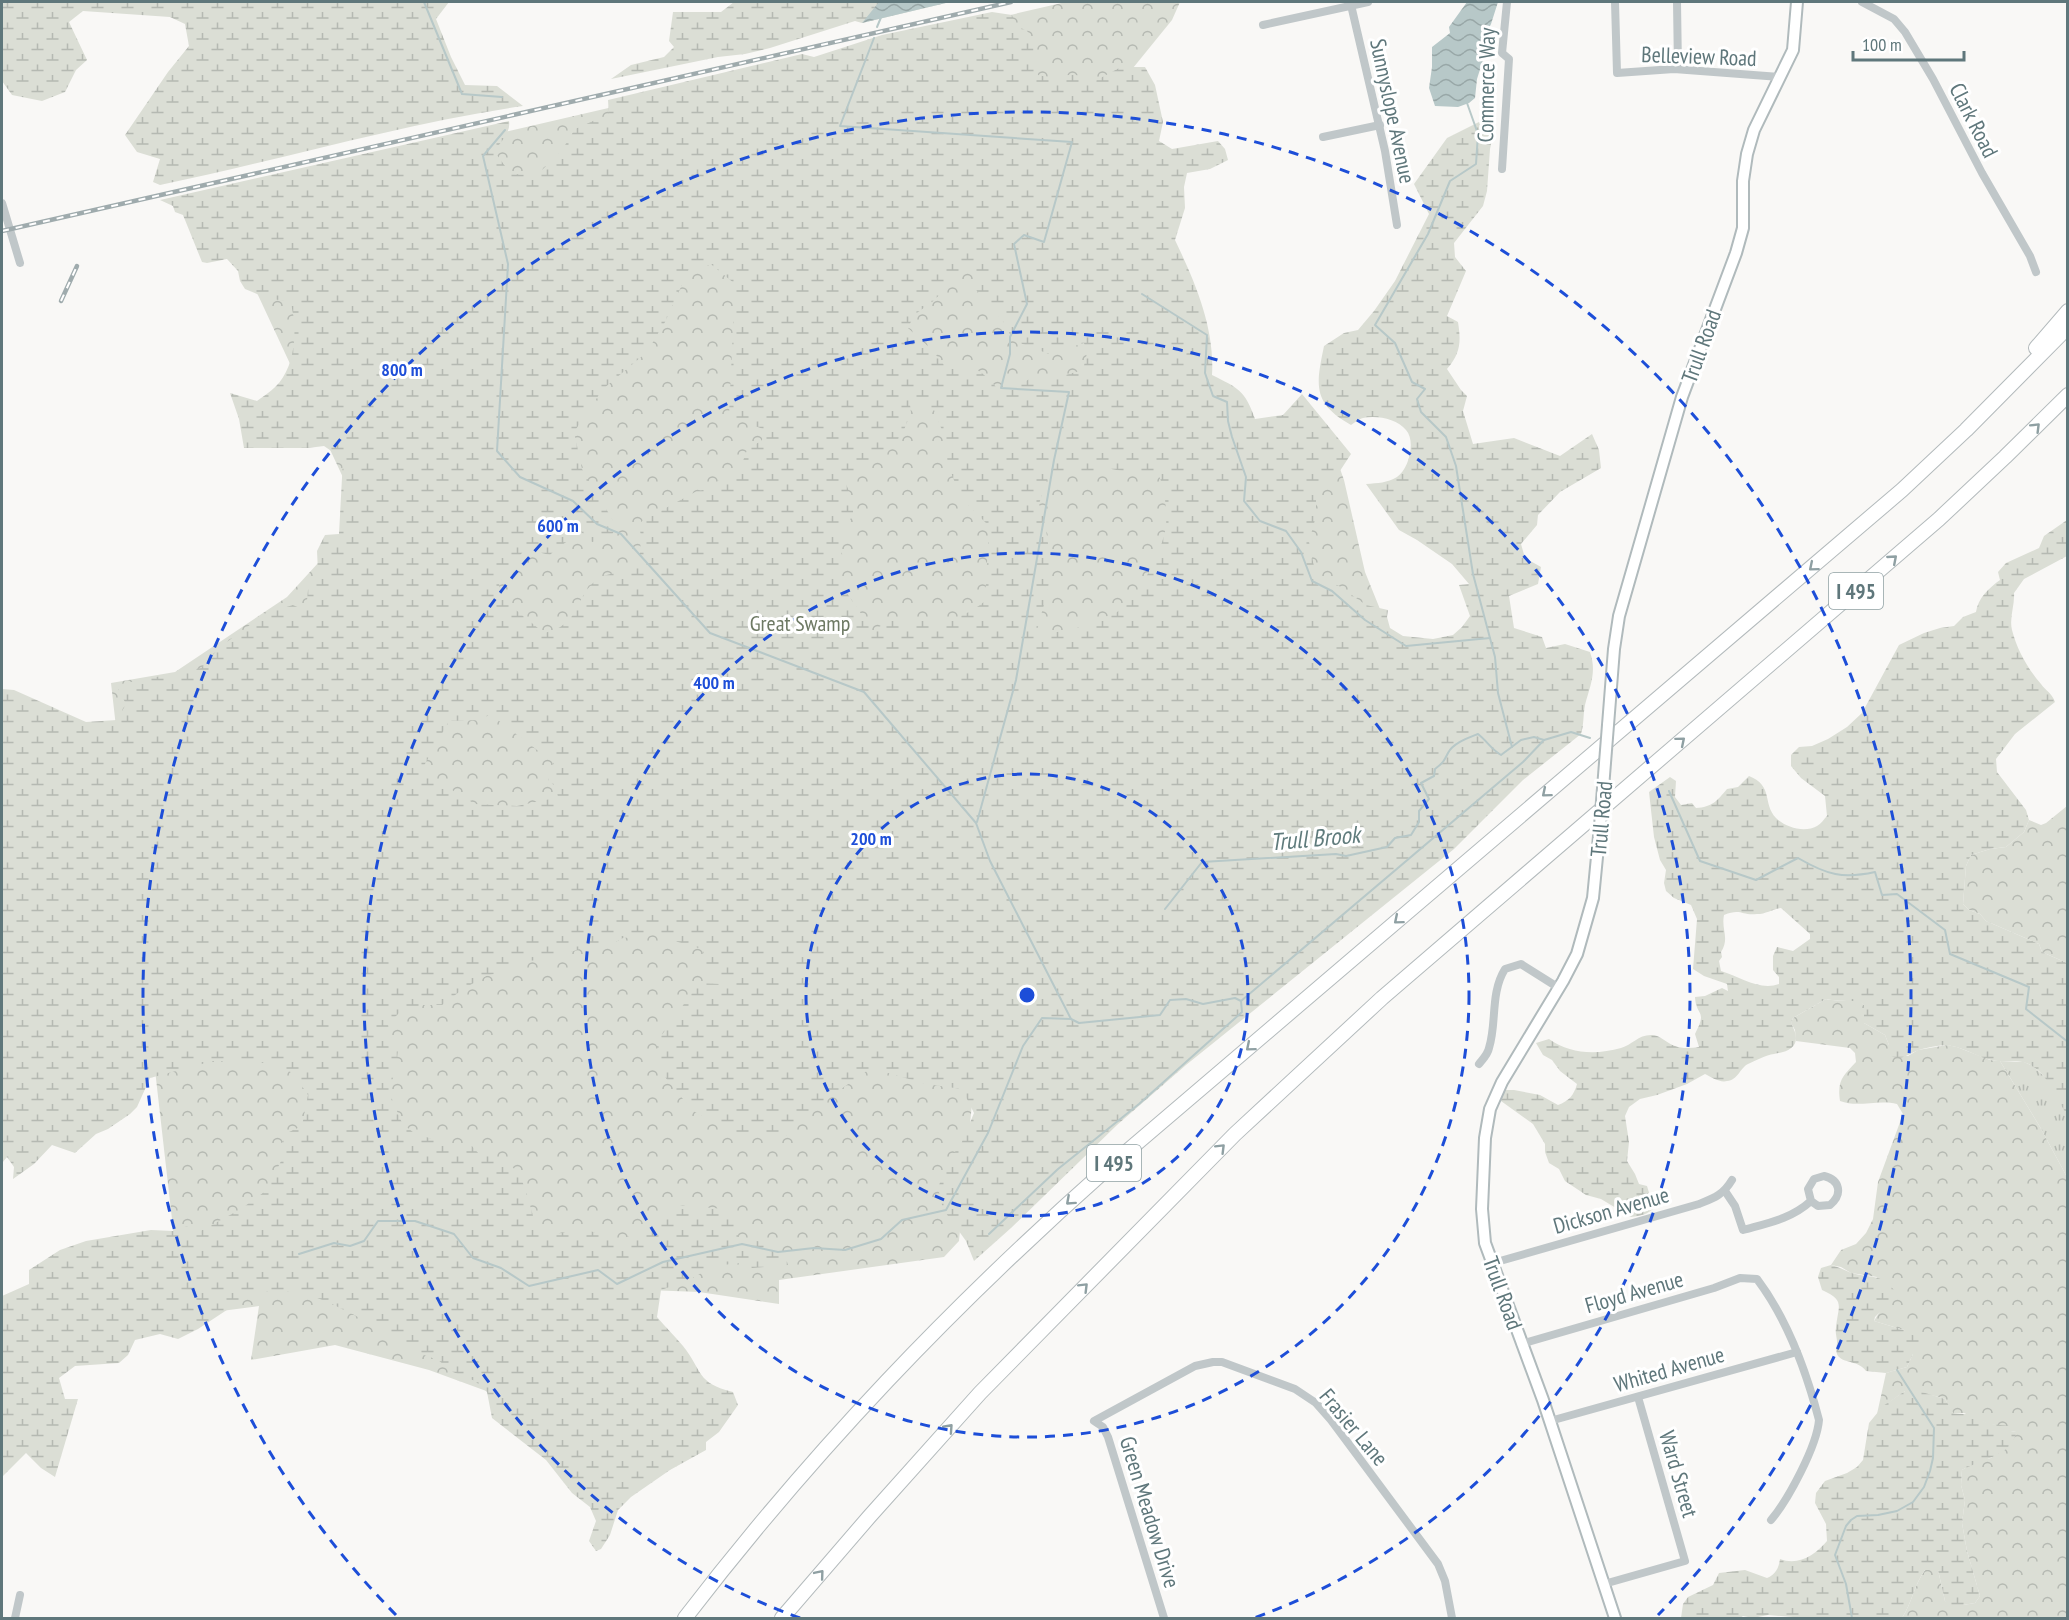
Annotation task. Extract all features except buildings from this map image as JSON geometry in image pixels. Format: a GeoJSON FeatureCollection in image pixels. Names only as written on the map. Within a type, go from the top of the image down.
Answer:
{"type":"FeatureCollection","features":[{"type":"Feature","properties":{"kind":"highway"},"geometry":{"type":"LineString","coordinates":[[1936,459],[2067,311]]}},
{"type":"Feature","properties":{"kind":"highway","name":"I 495"},"geometry":{"type":"LineString","coordinates":[[685,1618],[764,1518],[844,1426],[926,1339],[1053,1217],[1839,545],[1936,459],[2067,327]]}},
{"type":"Feature","properties":{"kind":"highway","name":"I 495"},"geometry":{"type":"LineString","coordinates":[[782,1618],[980,1393],[1243,1126],[1409,974],[1916,540],[2067,395]]}},
{"type":"Feature","properties":{"kind":"street"},"geometry":{"type":"LineString","coordinates":[[1263,25],[1368,2]]}},
{"type":"Feature","properties":{"kind":"street","name":"Commerce Way"},"geometry":{"type":"LineString","coordinates":[[1502,169],[1509,59],[1502,52],[1502,43],[1507,2]]}},
{"type":"Feature","properties":{"kind":"street","name":"Belleview Road"},"geometry":{"type":"LineString","coordinates":[[1615,2],[1617,73],[1678,69],[1780,77]]}},
{"type":"Feature","properties":{"kind":"street"},"geometry":{"type":"LineString","coordinates":[[1677,2],[1678,69]]}},
{"type":"Feature","properties":{"kind":"street","name":"Trull Road"},"geometry":{"type":"LineString","coordinates":[[1615,1618],[1550,1421],[1485,1243],[1482,1224],[1485,1138],[1492,1102],[1577,954],[1588,920],[1594,891],[1616,634],[1623,601],[1682,397],[1736,253],[1743,228],[1742,197],[1745,166],[1754,130],[1793,50],[1797,2]]}},
{"type":"Feature","properties":{"kind":"street","name":"Clark Road"},"geometry":{"type":"LineString","coordinates":[[1862,2],[1894,19],[1905,32],[1934,79],[1982,173],[2030,256],[2036,272]]}},
{"type":"Feature","properties":{"kind":"street","name":"Sunnyslope Avenue"},"geometry":{"type":"LineString","coordinates":[[1352,5],[1380,125],[1397,225]]}},
{"type":"Feature","properties":{"kind":"street"},"geometry":{"type":"LineString","coordinates":[[1323,137],[1380,125]]}},
{"type":"Feature","properties":{"kind":"street"},"geometry":{"type":"LineString","coordinates":[[2,203],[20,263]]}},
{"type":"Feature","properties":{"kind":"street"},"geometry":{"type":"LineString","coordinates":[[1479,1064],[1489,1050],[1496,999],[1505,969],[1521,964],[1559,988]]}},
{"type":"Feature","properties":{"kind":"street"},"geometry":{"type":"LineString","coordinates":[[1824,1176],[1834,1180],[1839,1191],[1834,1202],[1822,1207],[1811,1201],[1808,1189],[1814,1179],[1824,1176]]}},
{"type":"Feature","properties":{"kind":"street"},"geometry":{"type":"LineString","coordinates":[[1732,1180],[1725,1191],[1735,1206],[1743,1230],[1794,1215],[1811,1201]]}},
{"type":"Feature","properties":{"kind":"street","name":"Dickson Avenue"},"geometry":{"type":"LineString","coordinates":[[1493,1263],[1699,1204],[1725,1191]]}},
{"type":"Feature","properties":{"kind":"street","name":"Floyd Avenue"},"geometry":{"type":"LineString","coordinates":[[1521,1344],[1714,1288],[1740,1278],[1757,1279],[1778,1311],[1797,1352]]}},
{"type":"Feature","properties":{"kind":"street"},"geometry":{"type":"LineString","coordinates":[[1771,1520],[1808,1457],[1818,1432],[1819,1420],[1797,1352]]}},
{"type":"Feature","properties":{"kind":"street","name":"Whited Avenue"},"geometry":{"type":"LineString","coordinates":[[1550,1421],[1797,1352]]}},
{"type":"Feature","properties":{"kind":"street","name":"Frasier Lane"},"geometry":{"type":"LineString","coordinates":[[1094,1421],[1204,1363],[1222,1362],[1234,1365],[1295,1389],[1316,1403],[1330,1420],[1438,1564],[1445,1581],[1452,1618]]}},
{"type":"Feature","properties":{"kind":"street","name":"Ward Street"},"geometry":{"type":"LineString","coordinates":[[1605,1584],[1685,1561],[1638,1396]]}},
{"type":"Feature","properties":{"kind":"street","name":"Green Meadow Drive"},"geometry":{"type":"LineString","coordinates":[[1094,1421],[1102,1427],[1108,1437],[1164,1618]]}},
{"type":"Feature","properties":{"kind":"street"},"geometry":{"type":"LineString","coordinates":[[15,1618],[20,1595]]}},
{"type":"Feature","properties":{"kind":"green space"},"geometry":{"type":"Polygon","coordinates":[[[2,2],[449,2],[436,19],[465,85],[497,86],[523,106],[431,122],[160,185],[153,182],[160,159],[137,152],[125,135],[168,72],[189,46],[185,24],[170,17],[83,11],[69,22],[87,60],[76,70],[65,92],[42,101],[12,95],[2,81],[2,2]]]}},
{"type":"Feature","properties":{"kind":"green space"},"geometry":{"type":"Polygon","coordinates":[[[734,2],[950,2],[862,23],[855,21],[745,54],[718,57],[611,79],[631,65],[664,57],[674,47],[669,41],[673,12],[721,12],[734,2]]]}},
{"type":"Feature","properties":{"kind":"green space","name":"Great Swamp"},"geometry":{"type":"Polygon","coordinates":[[[1066,2],[1180,2],[1172,20],[1094,116],[1233,483],[1339,466],[1365,572],[1407,676],[978,1040],[959,1241],[944,1257],[779,1280],[779,1304],[699,1292],[544,1286],[489,1392],[429,1370],[335,1345],[251,1360],[259,1306],[183,1316],[111,683],[175,672],[287,597],[361,516],[243,263],[462,142],[1066,2]]]}},
{"type":"Feature","properties":{"kind":"green space","name":"Great Swamp"},"geometry":{"type":"Polygon","coordinates":[[[992,12],[1012,15],[1015,25],[1027,31],[1034,39],[1033,57],[1038,75],[1051,77],[1076,75],[1095,81],[1121,67],[1145,67],[1155,85],[1163,122],[1159,141],[1172,149],[1218,141],[1225,149],[1228,160],[1210,169],[1187,173],[1184,187],[1185,208],[1175,240],[1190,272],[1207,323],[1212,375],[1240,391],[1248,402],[1255,419],[1283,415],[1302,394],[1351,454],[1334,480],[1319,486],[1316,492],[1316,516],[1309,542],[1316,576],[1339,586],[1366,605],[1388,610],[1390,628],[1403,636],[1433,639],[1453,635],[1470,616],[1459,585],[1469,584],[1452,564],[1399,530],[1366,484],[1390,480],[1397,477],[1405,468],[1411,448],[1406,430],[1397,423],[1380,418],[1363,418],[1351,425],[1338,417],[1323,401],[1320,392],[1321,360],[1324,346],[1344,333],[1358,330],[1395,281],[1429,214],[1414,184],[1447,138],[1479,122],[1496,120],[1483,206],[1454,243],[1455,257],[1466,271],[1447,316],[1458,322],[1460,341],[1455,358],[1447,369],[1467,396],[1463,411],[1473,444],[1514,438],[1560,456],[1592,434],[1599,450],[1601,468],[1560,492],[1538,515],[1537,525],[1521,544],[1525,558],[1541,567],[1538,584],[1509,596],[1514,628],[1542,637],[1546,648],[1565,644],[1590,652],[1593,673],[1581,734],[1523,780],[1454,849],[1186,1065],[1117,1125],[974,1261],[966,1241],[943,1209],[938,1188],[947,1163],[962,1142],[974,1113],[962,1089],[926,1084],[871,1068],[834,1094],[786,1136],[727,1132],[692,1110],[665,1077],[656,1043],[699,983],[720,984],[706,969],[702,949],[654,935],[623,938],[610,945],[593,944],[549,960],[519,961],[506,971],[486,976],[463,989],[442,1005],[423,1005],[400,1012],[388,1024],[392,1041],[398,1050],[389,1092],[402,1123],[414,1133],[449,1147],[471,1145],[479,1154],[495,1157],[516,1170],[526,1191],[538,1231],[549,1234],[590,1231],[618,1240],[645,1231],[676,1205],[725,1209],[735,1218],[735,1228],[740,1239],[776,1247],[785,1257],[788,1265],[752,1268],[741,1263],[713,1266],[691,1279],[661,1290],[657,1317],[683,1346],[706,1380],[712,1385],[733,1392],[738,1405],[719,1432],[706,1442],[706,1450],[670,1470],[631,1497],[618,1510],[610,1535],[601,1549],[596,1551],[589,1541],[596,1521],[590,1507],[572,1493],[546,1460],[492,1418],[487,1392],[475,1381],[453,1372],[438,1360],[404,1348],[362,1319],[330,1303],[307,1294],[274,1290],[248,1296],[198,1329],[178,1339],[160,1334],[135,1340],[128,1355],[119,1363],[75,1366],[59,1378],[65,1399],[78,1399],[55,1477],[41,1468],[26,1453],[2,1477],[2,1296],[29,1284],[29,1270],[60,1250],[86,1241],[151,1230],[173,1231],[187,1226],[195,1234],[241,1209],[267,1190],[281,1161],[280,1145],[289,1132],[302,1126],[308,1095],[293,1073],[269,1063],[213,1061],[150,1078],[137,1107],[130,1114],[96,1134],[75,1153],[52,1145],[34,1164],[13,1179],[14,1167],[7,1157],[2,1163],[2,689],[14,690],[86,722],[117,720],[126,704],[116,685],[201,668],[220,647],[266,613],[293,605],[306,611],[308,590],[318,572],[317,551],[325,535],[339,534],[343,459],[324,446],[244,448],[239,419],[230,393],[257,401],[277,386],[285,374],[292,354],[295,332],[290,301],[269,299],[245,289],[238,271],[227,259],[202,262],[183,215],[175,212],[173,206],[160,200],[509,121],[507,133],[494,151],[511,174],[537,175],[562,150],[575,129],[609,116],[608,100],[802,54],[814,57],[882,35],[992,12]],[[712,265],[690,267],[665,322],[647,352],[603,389],[574,432],[582,469],[617,527],[609,539],[592,542],[579,530],[550,555],[525,549],[499,582],[500,597],[544,633],[555,630],[570,619],[588,589],[597,579],[624,570],[640,553],[639,527],[642,521],[697,491],[709,489],[725,475],[735,471],[743,461],[747,450],[762,440],[763,429],[729,416],[735,284],[712,265]],[[971,265],[932,302],[914,315],[908,328],[932,350],[945,366],[962,366],[979,371],[996,387],[1018,385],[1030,378],[1041,382],[1083,370],[1087,353],[1084,343],[1049,354],[1012,340],[1006,325],[976,290],[971,265]],[[909,396],[911,413],[895,444],[867,461],[846,484],[853,501],[853,517],[840,526],[843,558],[835,576],[873,631],[899,619],[954,618],[985,601],[989,526],[959,493],[948,465],[945,438],[934,410],[909,396]],[[1106,468],[1102,474],[1082,471],[1047,479],[1039,504],[1047,534],[1050,570],[1048,589],[1037,631],[1070,630],[1100,617],[1112,615],[1121,609],[1147,576],[1164,537],[1166,507],[1159,476],[1106,468]],[[490,714],[482,720],[449,721],[421,771],[475,804],[517,806],[558,797],[556,787],[548,780],[556,760],[537,750],[490,714]]]}},
{"type":"Feature","properties":{"kind":"green space"},"geometry":{"type":"Polygon","coordinates":[[[2067,520],[2067,556],[2024,579],[2014,593],[2011,625],[2023,659],[2055,702],[2015,734],[1996,759],[1997,772],[2026,810],[2029,820],[2024,832],[2006,847],[1971,855],[1966,866],[1963,904],[1969,910],[1980,914],[1986,921],[2039,944],[2042,952],[2067,963],[2067,1114],[2044,1076],[2032,1066],[2017,1061],[1991,1060],[1944,1045],[1897,1058],[1889,1055],[1889,1045],[1885,1035],[1864,1023],[1864,1005],[1860,1001],[1826,999],[1793,1018],[1791,1023],[1796,1041],[1787,1051],[1748,1064],[1731,1080],[1721,1081],[1705,1074],[1687,1084],[1640,1099],[1629,1107],[1625,1116],[1629,1142],[1627,1161],[1639,1184],[1647,1186],[1650,1196],[1658,1203],[1650,1212],[1631,1217],[1601,1199],[1586,1195],[1565,1181],[1559,1169],[1549,1163],[1545,1144],[1533,1124],[1501,1101],[1502,1090],[1540,1095],[1558,1105],[1573,1094],[1577,1084],[1560,1071],[1552,1060],[1543,1055],[1536,1043],[1549,1039],[1574,1050],[1602,1052],[1621,1048],[1651,1035],[1658,1036],[1678,1047],[1699,1047],[1695,1034],[1701,1017],[1695,997],[1705,996],[1722,988],[1728,991],[1727,984],[1704,976],[1693,969],[1697,919],[1691,905],[1674,898],[1666,891],[1664,883],[1666,870],[1660,860],[1654,837],[1649,792],[1670,777],[1676,781],[1675,797],[1681,805],[1692,803],[1696,808],[1714,803],[1727,789],[1738,787],[1749,776],[1762,785],[1769,807],[1780,822],[1801,829],[1818,825],[1827,816],[1825,796],[1801,778],[1791,766],[1791,755],[1799,747],[1812,746],[1847,727],[1862,713],[1899,645],[1924,633],[1954,626],[1963,617],[1976,612],[1985,594],[2000,580],[1998,572],[2006,563],[2039,548],[2044,536],[2067,520]],[[1781,908],[1760,914],[1734,912],[1724,915],[1725,942],[1719,961],[1721,971],[1757,985],[1779,984],[1779,977],[1773,970],[1773,956],[1777,947],[1793,951],[1810,939],[1810,934],[1781,908]]]}},
{"type":"Feature","properties":{"kind":"green space"},"geometry":{"type":"Polygon","coordinates":[[[2067,806],[2067,963],[2042,952],[2039,944],[1986,921],[1980,914],[1969,910],[1963,904],[1966,866],[1971,855],[2006,847],[2024,832],[2029,820],[2041,825],[2067,806]]]}},
{"type":"Feature","properties":{"kind":"green space"},"geometry":{"type":"Polygon","coordinates":[[[1826,999],[1860,1000],[1864,1005],[1864,1023],[1885,1035],[1889,1045],[1889,1055],[1908,1056],[1918,1050],[1947,1045],[1990,1060],[2000,1061],[2067,1177],[2067,1618],[1902,1618],[1925,1570],[1938,1570],[1945,1601],[1963,1605],[1975,1603],[1980,1596],[1967,1551],[1962,1523],[1965,1500],[1961,1485],[1962,1470],[1977,1461],[1991,1458],[2016,1431],[2011,1432],[2011,1427],[1988,1424],[1964,1413],[1953,1414],[1945,1399],[1905,1391],[1877,1414],[1886,1373],[1907,1367],[1913,1354],[1904,1330],[1874,1321],[1882,1308],[1877,1277],[1851,1273],[1841,1267],[1831,1265],[1841,1250],[1856,1244],[1866,1233],[1873,1219],[1878,1182],[1903,1114],[1897,1104],[1883,1102],[1854,1104],[1840,1101],[1840,1083],[1856,1062],[1855,1053],[1850,1048],[1796,1041],[1795,1030],[1791,1023],[1793,1018],[1826,999]]]}},
{"type":"Feature","properties":{"kind":"green space"},"geometry":{"type":"Polygon","coordinates":[[[2000,1061],[2024,1062],[2033,1066],[2049,1081],[2058,1096],[2067,1114],[2067,1177],[2040,1127],[2000,1061]]]}},
{"type":"Feature","properties":{"kind":"green space"},"geometry":{"type":"Polygon","coordinates":[[[1831,1265],[1856,1274],[1879,1278],[1894,1290],[1893,1299],[1875,1317],[1874,1321],[1904,1330],[1924,1341],[1913,1354],[1907,1367],[1886,1373],[1866,1371],[1859,1365],[1838,1356],[1836,1330],[1839,1304],[1835,1297],[1822,1290],[1818,1277],[1821,1268],[1831,1265]]]}},
{"type":"Feature","properties":{"kind":"green space"},"geometry":{"type":"Polygon","coordinates":[[[1912,1389],[1945,1399],[1954,1414],[1974,1414],[1987,1423],[2011,1426],[2011,1432],[2016,1431],[2010,1446],[1995,1456],[1962,1470],[1961,1485],[1965,1500],[1962,1523],[1967,1551],[1980,1596],[1975,1603],[1956,1609],[1945,1601],[1938,1570],[1925,1570],[1902,1618],[1805,1618],[1768,1615],[1753,1618],[1743,1616],[1740,1618],[1681,1618],[1683,1604],[1688,1597],[1713,1585],[1719,1573],[1745,1570],[1767,1578],[1776,1571],[1780,1559],[1800,1560],[1812,1555],[1822,1546],[1827,1541],[1826,1524],[1815,1503],[1816,1493],[1825,1481],[1857,1467],[1863,1460],[1869,1423],[1883,1406],[1905,1391],[1912,1389]]]}},
{"type":"Feature","properties":{"kind":"water"},"geometry":{"type":"Polygon","coordinates":[[[879,2],[950,2],[862,23],[879,2]]]}},
{"type":"Feature","properties":{"kind":"water"},"geometry":{"type":"Polygon","coordinates":[[[1467,2],[1498,2],[1487,32],[1487,47],[1477,79],[1475,98],[1458,107],[1435,106],[1429,88],[1432,47],[1450,33],[1449,27],[1467,2]]]}},
{"type":"Feature","properties":{"kind":"waterway"},"geometry":{"type":"LineString","coordinates":[[424,2],[462,94],[502,97]]}},
{"type":"Feature","properties":{"kind":"waterway"},"geometry":{"type":"LineString","coordinates":[[877,27],[882,15]]}},
{"type":"Feature","properties":{"kind":"waterway"},"geometry":{"type":"LineString","coordinates":[[874,38],[840,126],[1072,142],[1044,242],[1024,235],[1014,244],[1027,304],[1010,337],[1010,354],[1001,388],[1069,392],[1054,460],[1016,680],[977,822]]}},
{"type":"Feature","properties":{"kind":"waterway"},"geometry":{"type":"LineString","coordinates":[[1467,103],[1478,134],[1476,164],[1450,181],[1428,234],[1375,325],[1395,343],[1412,382],[1425,389],[1417,399],[1421,412],[1446,437],[1456,466],[1473,574],[1495,657],[1498,693],[1512,747]]}},
{"type":"Feature","properties":{"kind":"waterway"},"geometry":{"type":"LineString","coordinates":[[505,130],[483,156],[508,264],[497,451],[520,477],[573,501],[597,524],[621,534],[710,633],[864,692],[976,823],[990,861],[1071,1019]]}},
{"type":"Feature","properties":{"kind":"waterway"},"geometry":{"type":"LineString","coordinates":[[1142,294],[1207,335],[1205,373],[1213,396],[1227,402],[1232,437],[1246,477],[1244,501],[1260,521],[1286,531],[1301,552],[1312,581],[1332,591],[1365,620],[1406,646],[1490,638]]}},
{"type":"Feature","properties":{"kind":"waterway","name":"Trull Brook"},"geometry":{"type":"LineString","coordinates":[[1165,909],[1202,862],[1336,854],[1346,856],[1387,847],[1395,838],[1411,835],[1419,822],[1419,811],[1429,799],[1421,783],[1434,776],[1435,769],[1443,762],[1453,746],[1470,737],[1478,734],[1501,755],[1521,740],[1534,737],[1544,740],[1571,732],[1590,738]]}},
{"type":"Feature","properties":{"kind":"waterway"},"geometry":{"type":"LineString","coordinates":[[299,1254],[334,1243],[350,1246],[364,1241],[378,1221],[415,1221],[454,1234],[473,1258],[501,1268],[529,1286],[598,1270],[617,1284],[663,1262],[742,1244],[778,1252],[814,1248],[845,1250],[881,1239],[902,1220],[946,1210],[988,1133],[1023,1046],[1042,1018],[1071,1019],[1079,1023],[1160,1015],[1170,1000],[1186,999],[1203,1004],[1235,998],[1241,1001],[1523,762],[1544,740]]}},
{"type":"Feature","properties":{"kind":"waterway"},"geometry":{"type":"LineString","coordinates":[[1669,791],[1700,861],[1756,880],[1798,858],[1835,874],[1854,875],[1875,872],[1882,895],[1897,894],[1945,930],[1950,954],[2029,987],[2026,1009],[2068,1042]]}},
{"type":"Feature","properties":{"kind":"waterway"},"geometry":{"type":"LineString","coordinates":[[989,1234],[1058,1169],[1139,1104],[1242,1012],[1241,1001]]}},
{"type":"Feature","properties":{"kind":"waterway"},"geometry":{"type":"LineString","coordinates":[[1852,1618],[1846,1584],[1835,1555],[1846,1526],[1857,1516],[1897,1511],[1913,1502],[1924,1487],[1933,1458],[1934,1428],[1897,1370]]}},
{"type":"Feature","properties":{"kind":"railway"},"geometry":{"type":"LineString","coordinates":[[2,231],[1011,2]]}},
{"type":"Feature","properties":{"kind":"railway"},"geometry":{"type":"LineString","coordinates":[[61,301],[77,266]]}}]}
